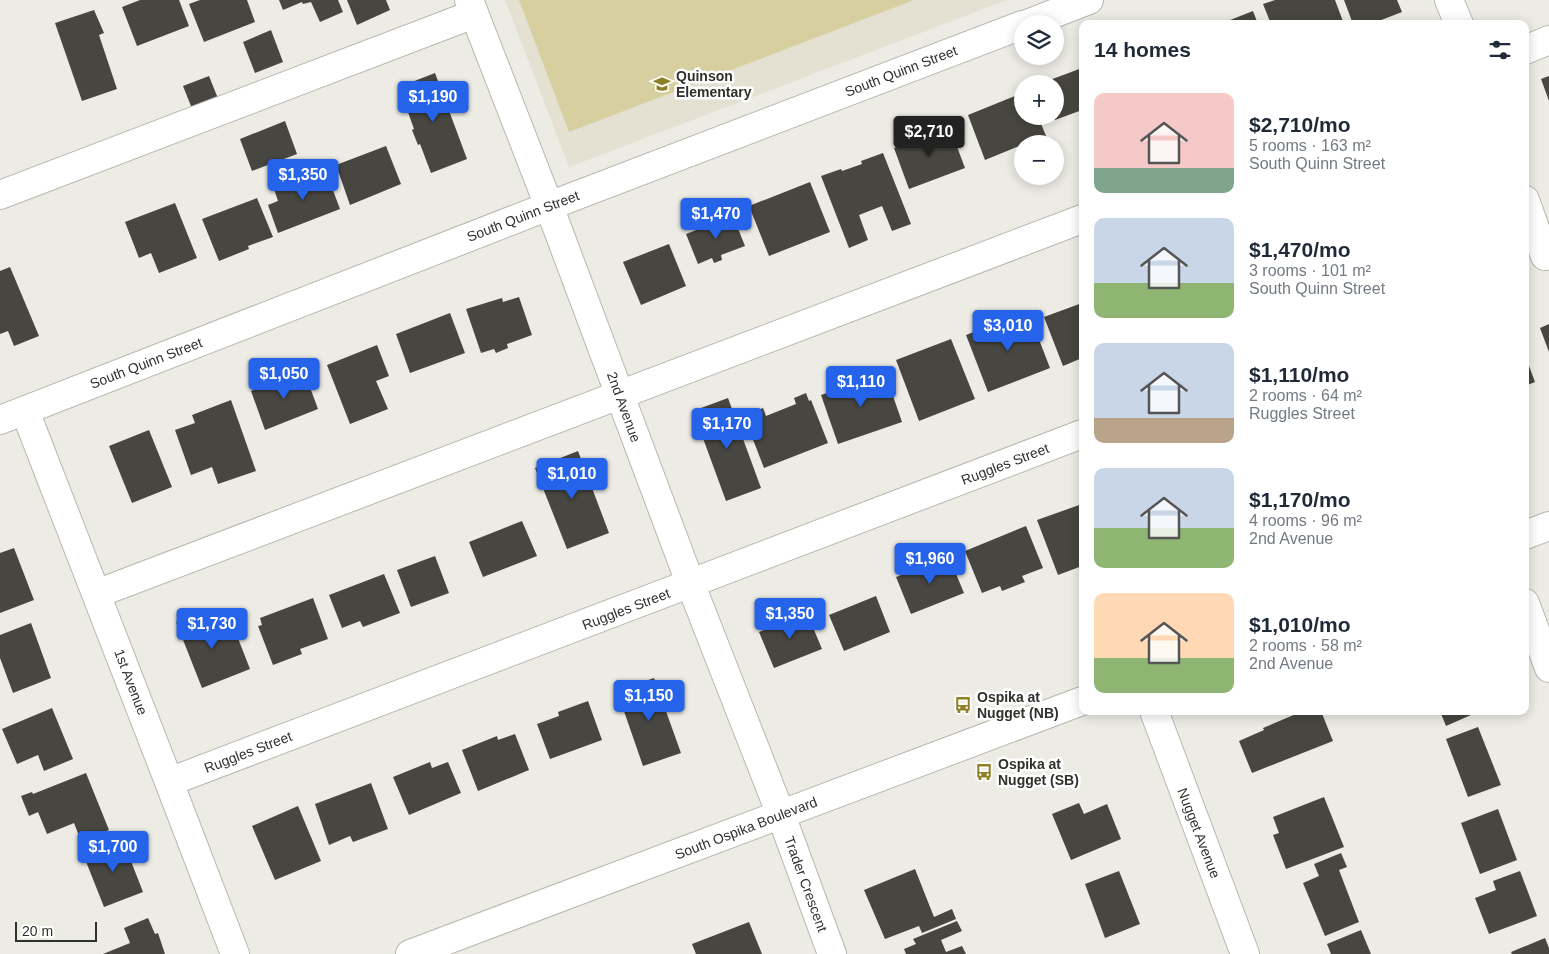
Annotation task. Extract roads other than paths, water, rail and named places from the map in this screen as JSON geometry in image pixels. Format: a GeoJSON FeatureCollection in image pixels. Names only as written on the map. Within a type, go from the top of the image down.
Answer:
{"type":"FeatureCollection","features":[{"type":"Feature","properties":{"kind":"street"},"geometry":{"type":"LineString","coordinates":[[1050,15],[1089,0]]}},
{"type":"Feature","properties":{"kind":"street"},"geometry":{"type":"LineString","coordinates":[[1449,0],[1457,20]]}},
{"type":"Feature","properties":{"kind":"street"},"geometry":{"type":"LineString","coordinates":[[0,195],[471,7]]}},
{"type":"Feature","properties":{"kind":"street","name":"2nd Avenue"},"geometry":{"type":"LineString","coordinates":[[471,7],[549,206],[691,585],[780,815]]}},
{"type":"Feature","properties":{"kind":"street","name":"South Quinn Street"},"geometry":{"type":"LineString","coordinates":[[0,420],[549,206],[1014,28]]}},
{"type":"Feature","properties":{"kind":"street"},"geometry":{"type":"LineString","coordinates":[[1529,48],[1549,40]]}},
{"type":"Feature","properties":{"kind":"street"},"geometry":{"type":"LineString","coordinates":[[1529,215],[1540,258]]}},
{"type":"Feature","properties":{"kind":"street"},"geometry":{"type":"LineString","coordinates":[[96,594],[1079,220]]}},
{"type":"Feature","properties":{"kind":"street","name":"1st Avenue"},"geometry":{"type":"LineString","coordinates":[[25,410],[170,782],[234,954]]}},
{"type":"Feature","properties":{"kind":"street","name":"Ruggles Street"},"geometry":{"type":"LineString","coordinates":[[170,782],[691,585],[1079,435]]}},
{"type":"Feature","properties":{"kind":"street"},"geometry":{"type":"LineString","coordinates":[[1529,534],[1549,526]]}},
{"type":"Feature","properties":{"kind":"street"},"geometry":{"type":"LineString","coordinates":[[1529,614],[1549,668]]}},
{"type":"Feature","properties":{"kind":"street","name":"South Ospika Boulevard"},"geometry":{"type":"LineString","coordinates":[[410,954],[1079,702]]}},
{"type":"Feature","properties":{"kind":"street","name":"Nugget Avenue"},"geometry":{"type":"LineString","coordinates":[[1155,715],[1245,954]]}},
{"type":"Feature","properties":{"kind":"street","name":"Trader Crescent"},"geometry":{"type":"LineString","coordinates":[[780,815],[832,954]]}},
{"type":"Feature","properties":{"kind":"place","name":"Quinson Elementary"},"geometry":{"type":"Point","coordinates":[662,84]}},
{"type":"Feature","properties":{"kind":"place","name":"Ospika at Nugget (NB)"},"geometry":{"type":"Point","coordinates":[963,705]}},
{"type":"Feature","properties":{"kind":"place","name":"Ospika at Nugget (SB)"},"geometry":{"type":"Point","coordinates":[984,772]}}]}
